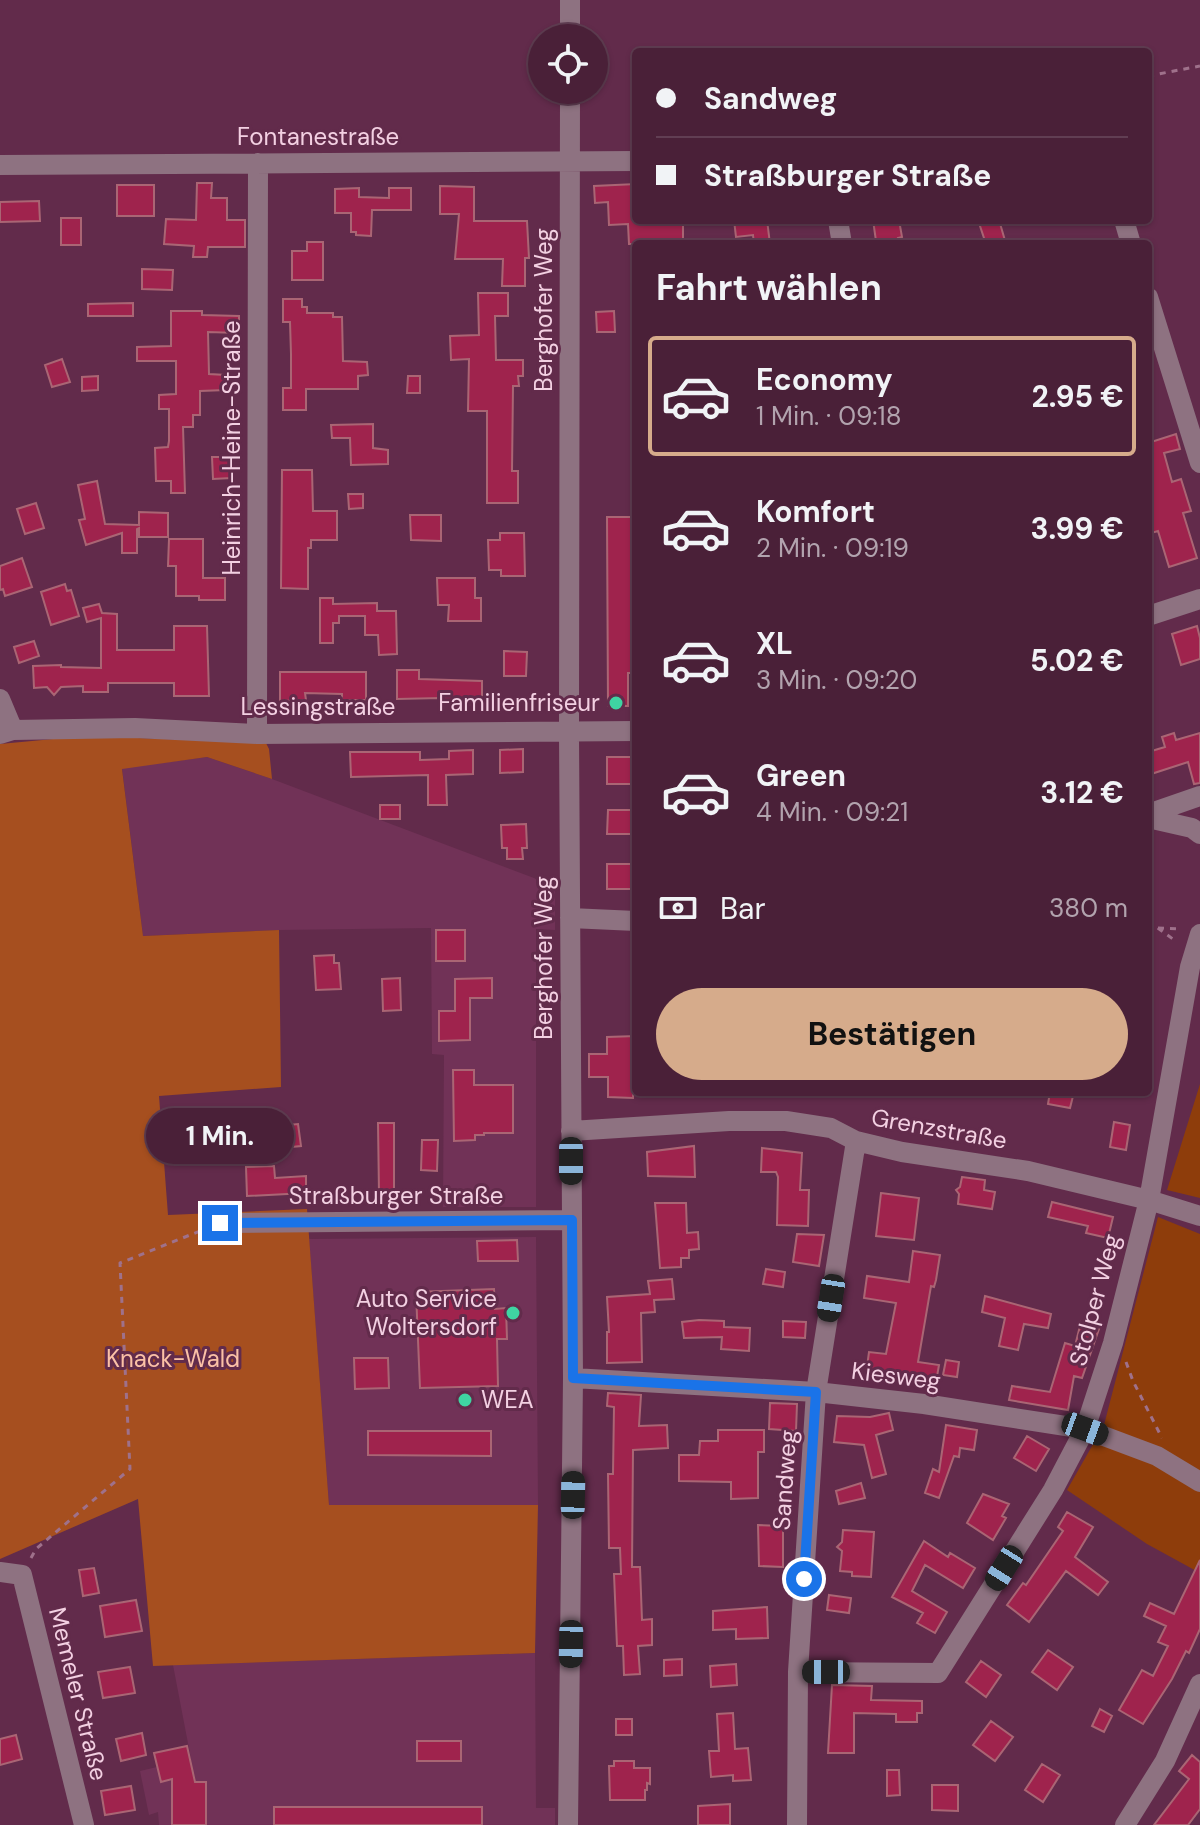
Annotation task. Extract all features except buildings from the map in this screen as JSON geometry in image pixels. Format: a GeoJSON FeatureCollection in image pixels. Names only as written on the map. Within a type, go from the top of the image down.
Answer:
{"type":"FeatureCollection","features":[{"type":"Feature","properties":{"kind":"street"},"geometry":{"type":"LineString","coordinates":[[570,0],[570,24]]}},
{"type":"Feature","properties":{"kind":"street","name":"Berghofer Weg"},"geometry":{"type":"LineString","coordinates":[[568,1825],[573,1378],[569,732],[570,104]]}},
{"type":"Feature","properties":{"kind":"street","name":"Fontanestraße"},"geometry":{"type":"LineString","coordinates":[[0,165],[632,161]]}},
{"type":"Feature","properties":{"kind":"street","name":"Heinrich-Heine-Straße"},"geometry":{"type":"LineString","coordinates":[[257,734],[258,163]]}},
{"type":"Feature","properties":{"kind":"street"},"geometry":{"type":"LineString","coordinates":[[1152,310],[1200,463]]}},
{"type":"Feature","properties":{"kind":"street"},"geometry":{"type":"LineString","coordinates":[[1152,615],[1200,599]]}},
{"type":"Feature","properties":{"kind":"street"},"geometry":{"type":"LineString","coordinates":[[0,699],[6,732]]}},
{"type":"Feature","properties":{"kind":"street","name":"Lessingstraße"},"geometry":{"type":"LineString","coordinates":[[6,732],[135,728],[257,734],[632,731]]}},
{"type":"Feature","properties":{"kind":"street"},"geometry":{"type":"LineString","coordinates":[[1152,814],[1200,796]]}},
{"type":"Feature","properties":{"kind":"street"},"geometry":{"type":"LineString","coordinates":[[1152,817],[1192,828],[1200,834]]}},
{"type":"Feature","properties":{"kind":"street"},"geometry":{"type":"LineString","coordinates":[[570,918],[632,921]]}},
{"type":"Feature","properties":{"kind":"street","name":"Stolper Weg"},"geometry":{"type":"LineString","coordinates":[[798,1672],[938,1673],[1053,1490],[1085,1429],[1113,1343],[1149,1200],[1196,930]]}},
{"type":"Feature","properties":{"kind":"street","name":"Grenzstraße"},"geometry":{"type":"LineString","coordinates":[[571,1131],[729,1121],[786,1121],[831,1128],[856,1141],[902,1152],[1028,1171],[1149,1200],[1200,1216]]}},
{"type":"Feature","properties":{"kind":"street","name":"Sandweg"},"geometry":{"type":"LineString","coordinates":[[797,1825],[798,1672],[816,1392],[856,1141]]}},
{"type":"Feature","properties":{"kind":"street","name":"Straßburger Straße"},"geometry":{"type":"LineString","coordinates":[[220,1223],[572,1220]]}},
{"type":"Feature","properties":{"kind":"street","name":"Kiesweg"},"geometry":{"type":"LineString","coordinates":[[573,1378],[816,1392],[924,1404],[1085,1429],[1157,1456],[1200,1482]]}},
{"type":"Feature","properties":{"kind":"street"},"geometry":{"type":"LineString","coordinates":[[0,1572],[22,1575]]}},
{"type":"Feature","properties":{"kind":"street","name":"Memeler Straße"},"geometry":{"type":"LineString","coordinates":[[22,1575],[84,1825]]}},
{"type":"Feature","properties":{"kind":"street"},"geometry":{"type":"LineString","coordinates":[[1125,1825],[1165,1761],[1200,1684]]}},
{"type":"Feature","properties":{"kind":"path"},"geometry":{"type":"LineString","coordinates":[[1152,75],[1200,66]]}},
{"type":"Feature","properties":{"kind":"path"},"geometry":{"type":"LineString","coordinates":[[1152,924],[1181,945],[1190,967]]}},
{"type":"Feature","properties":{"kind":"path"},"geometry":{"type":"LineString","coordinates":[[1158,928],[1196,930]]}},
{"type":"Feature","properties":{"kind":"path"},"geometry":{"type":"LineString","coordinates":[[22,1575],[36,1549],[130,1469],[120,1263],[220,1223]]}},
{"type":"Feature","properties":{"kind":"path"},"geometry":{"type":"LineString","coordinates":[[1126,1362],[1156,1428],[1181,1470]]}},
{"type":"Feature","properties":{"kind":"shaded area"},"geometry":{"type":"Polygon","coordinates":[[[207,757],[534,878],[555,891],[555,930],[536,929],[536,1207],[443,1207],[444,1055],[432,1054],[431,928],[143,936],[122,768],[207,757]]]}},
{"type":"Feature","properties":{"kind":"shaded area"},"geometry":{"type":"Polygon","coordinates":[[[1200,1084],[1200,1198],[1167,1190],[1200,1084]]]}},
{"type":"Feature","properties":{"kind":"shaded area"},"geometry":{"type":"Polygon","coordinates":[[[1158,1217],[1200,1234],[1200,1573],[1147,1544],[1067,1490],[1104,1425],[1158,1217]]]}},
{"type":"Feature","properties":{"kind":"shaded area"},"geometry":{"type":"Polygon","coordinates":[[[536,1237],[538,1505],[329,1505],[309,1239],[536,1237]]]}},
{"type":"Feature","properties":{"kind":"shaded area"},"geometry":{"type":"Polygon","coordinates":[[[535,1653],[536,1808],[555,1808],[555,1825],[159,1825],[158,1812],[149,1815],[140,1771],[191,1759],[173,1665],[535,1653]]]}},
{"type":"Feature","properties":{"kind":"green space","name":"Knack-Wald"},"geometry":{"type":"Polygon","coordinates":[[[85,736],[266,743],[269,749],[272,779],[207,757],[122,769],[143,936],[279,930],[281,1087],[159,1096],[168,1215],[307,1209],[329,1505],[538,1505],[535,1653],[153,1666],[138,1499],[0,1559],[0,744],[85,736]]]}},
{"type":"Feature","properties":{"kind":"place","name":"Familienfriseur"},"geometry":{"type":"Point","coordinates":[616,703]}},
{"type":"Feature","properties":{"kind":"place","name":"Auto Service Woltersdorf"},"geometry":{"type":"Point","coordinates":[513,1313]}},
{"type":"Feature","properties":{"kind":"place","name":"WEA"},"geometry":{"type":"Point","coordinates":[465,1400]}},
{"type":"Feature","properties":{"kind":"route"},"geometry":{"type":"LineString","coordinates":[[220,1223],[572,1220],[573,1378],[816,1392],[804,1579]]}}]}
